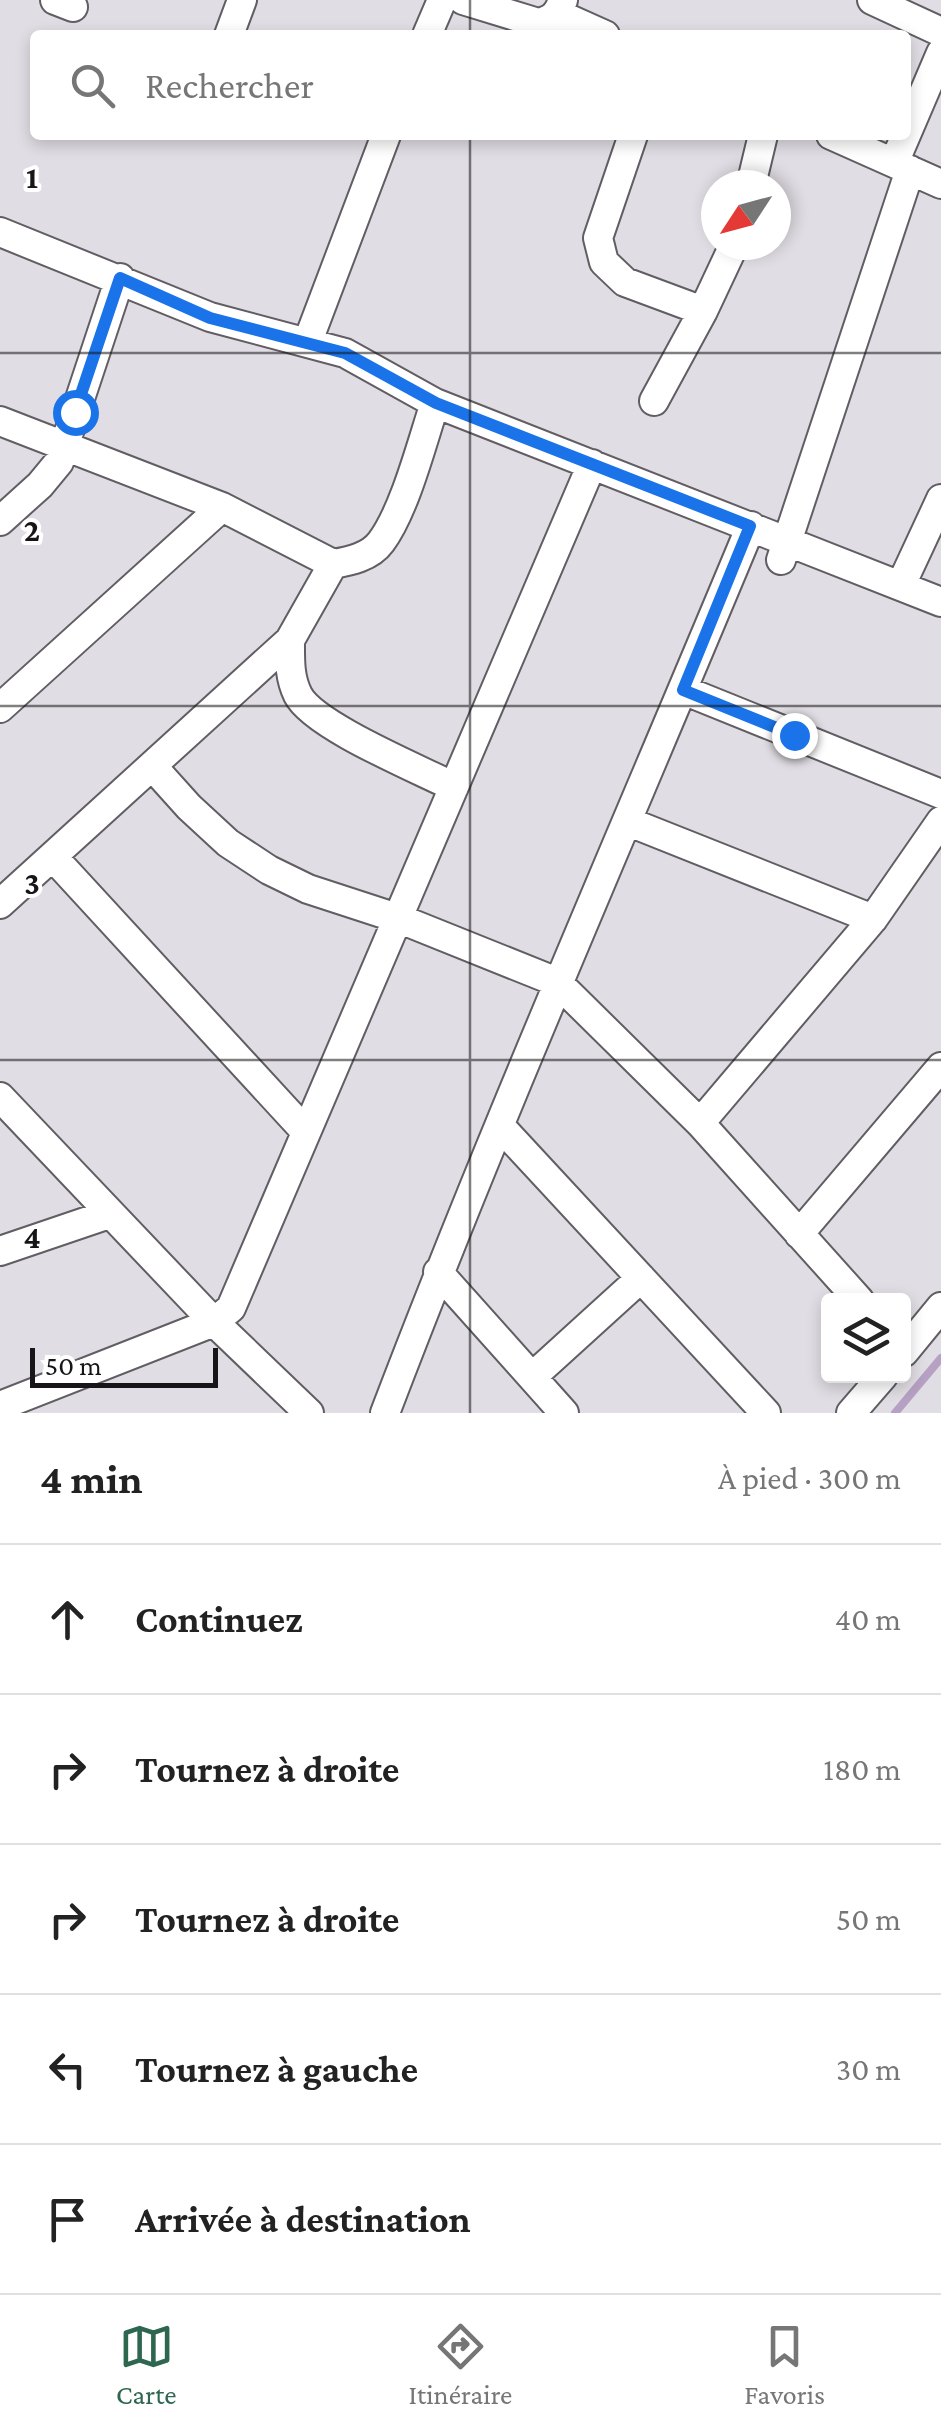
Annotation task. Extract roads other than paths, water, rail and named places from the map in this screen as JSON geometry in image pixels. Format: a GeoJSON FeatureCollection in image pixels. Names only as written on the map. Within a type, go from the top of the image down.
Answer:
{"type":"FeatureCollection","features":[{"type":"Feature","properties":{"kind":"street"},"geometry":{"type":"LineString","coordinates":[[231,30],[242,0]]}},
{"type":"Feature","properties":{"kind":"street"},"geometry":{"type":"LineString","coordinates":[[429,30],[442,0]]}},
{"type":"Feature","properties":{"kind":"street"},"geometry":{"type":"LineString","coordinates":[[464,0],[526,22],[549,21],[560,7],[597,30]]}},
{"type":"Feature","properties":{"kind":"street"},"geometry":{"type":"LineString","coordinates":[[872,0],[941,32]]}},
{"type":"Feature","properties":{"kind":"street"},"geometry":{"type":"LineString","coordinates":[[785,550],[902,167],[941,53]]}},
{"type":"Feature","properties":{"kind":"street"},"geometry":{"type":"LineString","coordinates":[[308,341],[384,140]]}},
{"type":"Feature","properties":{"kind":"street"},"geometry":{"type":"LineString","coordinates":[[631,140],[598,238],[604,262],[625,282],[703,312]]}},
{"type":"Feature","properties":{"kind":"street"},"geometry":{"type":"LineString","coordinates":[[755,170],[762,140]]}},
{"type":"Feature","properties":{"kind":"street"},"geometry":{"type":"LineString","coordinates":[[842,140],[941,184]]}},
{"type":"Feature","properties":{"kind":"street"},"geometry":{"type":"LineString","coordinates":[[0,232],[210,318],[345,353],[436,403],[750,526],[785,550],[941,602]]}},
{"type":"Feature","properties":{"kind":"street"},"geometry":{"type":"LineString","coordinates":[[654,401],[727,260]]}},
{"type":"Feature","properties":{"kind":"street"},"geometry":{"type":"LineString","coordinates":[[0,520],[52,473],[120,278]]}},
{"type":"Feature","properties":{"kind":"street"},"geometry":{"type":"LineString","coordinates":[[0,421],[222,507],[333,564],[355,560],[381,542],[401,501],[436,403]]}},
{"type":"Feature","properties":{"kind":"street"},"geometry":{"type":"LineString","coordinates":[[0,1406],[214,1322],[232,1308],[592,464]]}},
{"type":"Feature","properties":{"kind":"street"},"geometry":{"type":"LineString","coordinates":[[900,586],[941,499]]}},
{"type":"Feature","properties":{"kind":"street"},"geometry":{"type":"LineString","coordinates":[[0,708],[222,507]]}},
{"type":"Feature","properties":{"kind":"street"},"geometry":{"type":"LineString","coordinates":[[385,1413],[438,1272],[557,982],[629,822],[750,526]]}},
{"type":"Feature","properties":{"kind":"street"},"geometry":{"type":"LineString","coordinates":[[0,904],[290,640],[333,564]]}},
{"type":"Feature","properties":{"kind":"street"},"geometry":{"type":"LineString","coordinates":[[290,640],[290,674],[299,698],[328,723],[454,786]]}},
{"type":"Feature","properties":{"kind":"street"},"geometry":{"type":"LineString","coordinates":[[683,690],[941,794]]}},
{"type":"Feature","properties":{"kind":"street"},"geometry":{"type":"LineString","coordinates":[[153,767],[228,843],[269,870],[557,982],[700,1123],[853,1293]]}},
{"type":"Feature","properties":{"kind":"street"},"geometry":{"type":"LineString","coordinates":[[700,1123],[872,919],[941,821]]}},
{"type":"Feature","properties":{"kind":"street"},"geometry":{"type":"LineString","coordinates":[[629,822],[872,919]]}},
{"type":"Feature","properties":{"kind":"street"},"geometry":{"type":"LineString","coordinates":[[53,857],[306,1132]]}},
{"type":"Feature","properties":{"kind":"street"},"geometry":{"type":"LineString","coordinates":[[799,1234],[941,1067]]}},
{"type":"Feature","properties":{"kind":"street"},"geometry":{"type":"LineString","coordinates":[[0,1096],[214,1322],[309,1413]]}},
{"type":"Feature","properties":{"kind":"street"},"geometry":{"type":"LineString","coordinates":[[500,1126],[766,1413]]}},
{"type":"Feature","properties":{"kind":"street"},"geometry":{"type":"LineString","coordinates":[[0,1251],[109,1214]]}},
{"type":"Feature","properties":{"kind":"street"},"geometry":{"type":"LineString","coordinates":[[438,1272],[564,1413]]}},
{"type":"Feature","properties":{"kind":"street"},"geometry":{"type":"LineString","coordinates":[[532,1378],[641,1278]]}},
{"type":"Feature","properties":{"kind":"street"},"geometry":{"type":"LineString","coordinates":[[911,1343],[941,1308]]}},
{"type":"Feature","properties":{"kind":"street"},"geometry":{"type":"LineString","coordinates":[[852,1413],[877,1383]]}},
{"type":"Feature","properties":{"kind":"waterway"},"geometry":{"type":"LineString","coordinates":[[895,1413],[941,1358]]}}]}
